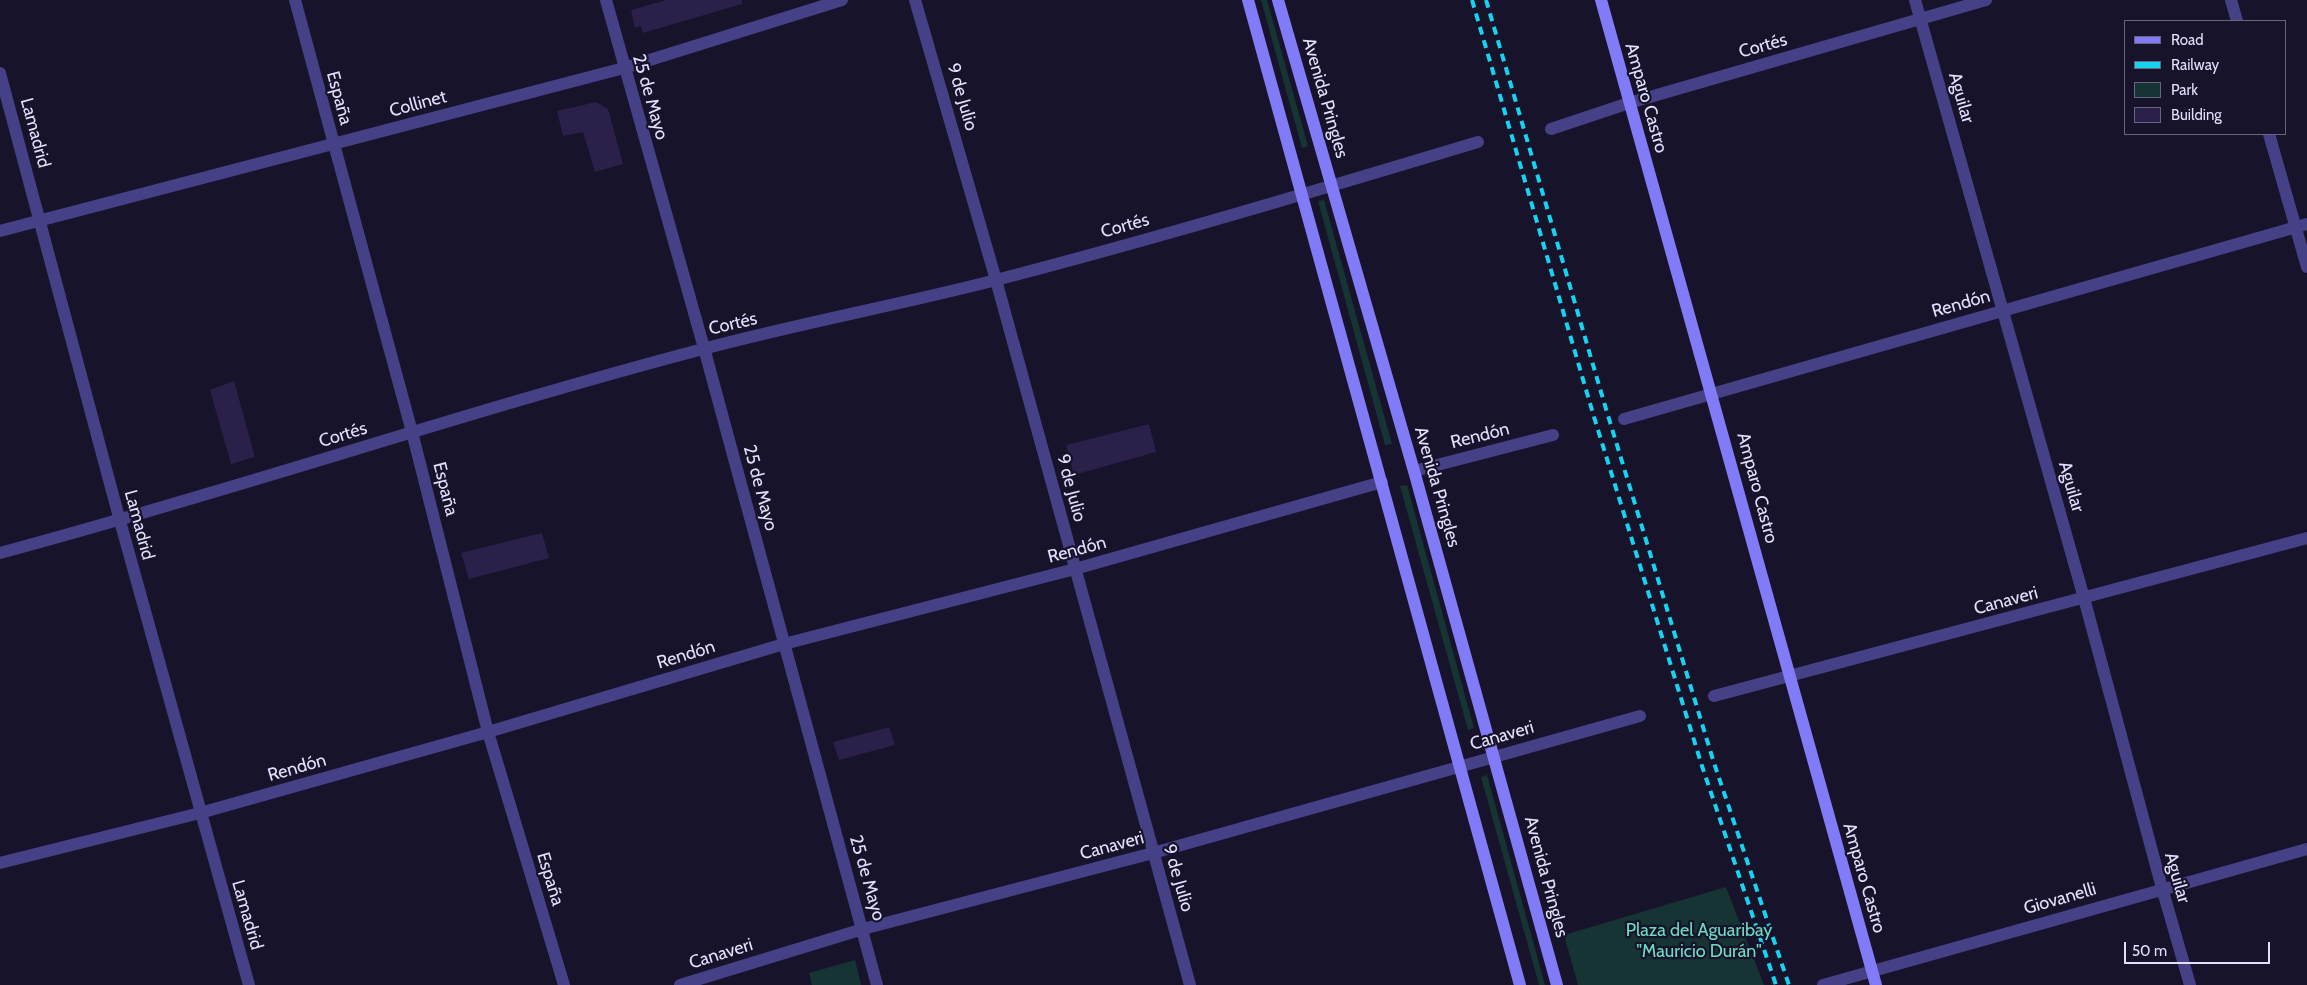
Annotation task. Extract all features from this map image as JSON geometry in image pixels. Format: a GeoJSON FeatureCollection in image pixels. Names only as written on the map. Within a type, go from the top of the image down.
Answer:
{"type":"FeatureCollection","features":[{"type":"Feature","properties":{"kind":"main road"},"geometry":{"type":"LineString","coordinates":[[1248,0],[1520,985]]}},
{"type":"Feature","properties":{"kind":"main road","name":"Avenida Pringles"},"geometry":{"type":"LineString","coordinates":[[1278,0],[1495,756],[1557,985]]}},
{"type":"Feature","properties":{"kind":"main road","name":"Amparo Castro"},"geometry":{"type":"LineString","coordinates":[[1601,0],[1712,392],[1876,985]]}},
{"type":"Feature","properties":{"kind":"street","name":"España"},"geometry":{"type":"LineString","coordinates":[[295,0],[412,432],[488,732],[564,985]]}},
{"type":"Feature","properties":{"kind":"street","name":"25 de Mayo"},"geometry":{"type":"LineString","coordinates":[[606,0],[704,348],[878,985]]}},
{"type":"Feature","properties":{"kind":"street","name":"Collinet"},"geometry":{"type":"LineString","coordinates":[[0,231],[40,219],[624,68],[842,0]]}},
{"type":"Feature","properties":{"kind":"street","name":"9 de Julio"},"geometry":{"type":"LineString","coordinates":[[915,0],[996,280],[1190,985]]}},
{"type":"Feature","properties":{"kind":"street","name":"Aguilar"},"geometry":{"type":"LineString","coordinates":[[1915,0],[2084,598],[2190,985]]}},
{"type":"Feature","properties":{"kind":"street","name":"Cortés"},"geometry":{"type":"LineString","coordinates":[[1551,129],[1629,103],[1986,0]]}},
{"type":"Feature","properties":{"kind":"street"},"geometry":{"type":"LineString","coordinates":[[2231,0],[2237,20]]}},
{"type":"Feature","properties":{"kind":"street","name":"Lamadrid"},"geometry":{"type":"LineString","coordinates":[[0,73],[120,521],[248,985]]}},
{"type":"Feature","properties":{"kind":"street"},"geometry":{"type":"LineString","coordinates":[[2269,135],[2302,225],[2307,267]]}},
{"type":"Feature","properties":{"kind":"street","name":"Cortés"},"geometry":{"type":"LineString","coordinates":[[0,553],[120,521],[412,432],[704,348],[996,280],[1331,186],[1478,142]]}},
{"type":"Feature","properties":{"kind":"street","name":"Rendón"},"geometry":{"type":"LineString","coordinates":[[1624,419],[1712,392],[2302,225]]}},
{"type":"Feature","properties":{"kind":"street","name":"Rendón"},"geometry":{"type":"LineString","coordinates":[[1414,471],[1553,435]]}},
{"type":"Feature","properties":{"kind":"street","name":"Rendón"},"geometry":{"type":"LineString","coordinates":[[0,863],[200,813],[488,732],[784,644],[1074,569],[1382,482]]}},
{"type":"Feature","properties":{"kind":"street","name":"Canaveri"},"geometry":{"type":"LineString","coordinates":[[1714,696],[2307,538]]}},
{"type":"Feature","properties":{"kind":"street","name":"Canaveri"},"geometry":{"type":"LineString","coordinates":[[680,985],[863,929],[1153,853],[1640,716]]}},
{"type":"Feature","properties":{"kind":"street","name":"Giovanelli"},"geometry":{"type":"LineString","coordinates":[[1823,985],[2162,888],[2307,849]]}},
{"type":"Feature","properties":{"kind":"green space"},"geometry":{"type":"Polygon","coordinates":[[[1261,0],[1267,0],[1308,146],[1302,148],[1261,0]]]}},
{"type":"Feature","properties":{"kind":"green space"},"geometry":{"type":"Polygon","coordinates":[[[1324,200],[1392,444],[1385,445],[1318,201],[1324,200]]]}},
{"type":"Feature","properties":{"kind":"green space"},"geometry":{"type":"Polygon","coordinates":[[[1407,485],[1474,728],[1468,730],[1400,486],[1407,485]]]}},
{"type":"Feature","properties":{"kind":"green space"},"geometry":{"type":"Polygon","coordinates":[[[1487,775],[1545,985],[1539,985],[1481,777],[1487,775]]]}},
{"type":"Feature","properties":{"kind":"green space","name":"Plaza del Aguaribay \"Mauricio Durán\""},"geometry":{"type":"Polygon","coordinates":[[[1726,887],[1764,985],[1578,985],[1564,935],[1726,887]]]}},
{"type":"Feature","properties":{"kind":"green space"},"geometry":{"type":"Polygon","coordinates":[[[855,960],[861,985],[812,985],[809,973],[855,960]]]}},
{"type":"Feature","properties":{"kind":"building"},"geometry":{"type":"Polygon","coordinates":[[[666,0],[742,0],[742,4],[643,33],[641,26],[635,28],[631,10],[666,0]]]}},
{"type":"Feature","properties":{"kind":"building"},"geometry":{"type":"Polygon","coordinates":[[[596,102],[608,109],[623,164],[595,172],[583,132],[563,136],[557,111],[596,102]]]}},
{"type":"Feature","properties":{"kind":"building"},"geometry":{"type":"Polygon","coordinates":[[[234,381],[255,457],[231,464],[210,390],[234,381]]]}},
{"type":"Feature","properties":{"kind":"building"},"geometry":{"type":"Polygon","coordinates":[[[1149,424],[1156,452],[1074,475],[1066,445],[1149,424]]]}},
{"type":"Feature","properties":{"kind":"building"},"geometry":{"type":"Polygon","coordinates":[[[542,533],[549,558],[469,579],[461,553],[542,533]]]}},
{"type":"Feature","properties":{"kind":"building"},"geometry":{"type":"Polygon","coordinates":[[[889,727],[895,745],[839,760],[833,742],[889,727]]]}},
{"type":"Feature","properties":{"kind":"railway"},"geometry":{"type":"LineString","coordinates":[[1472,0],[1594,417],[1702,766],[1776,985]]}},
{"type":"Feature","properties":{"kind":"railway"},"geometry":{"type":"LineString","coordinates":[[1486,0],[1606,409],[1714,763],[1789,985]]}}]}
